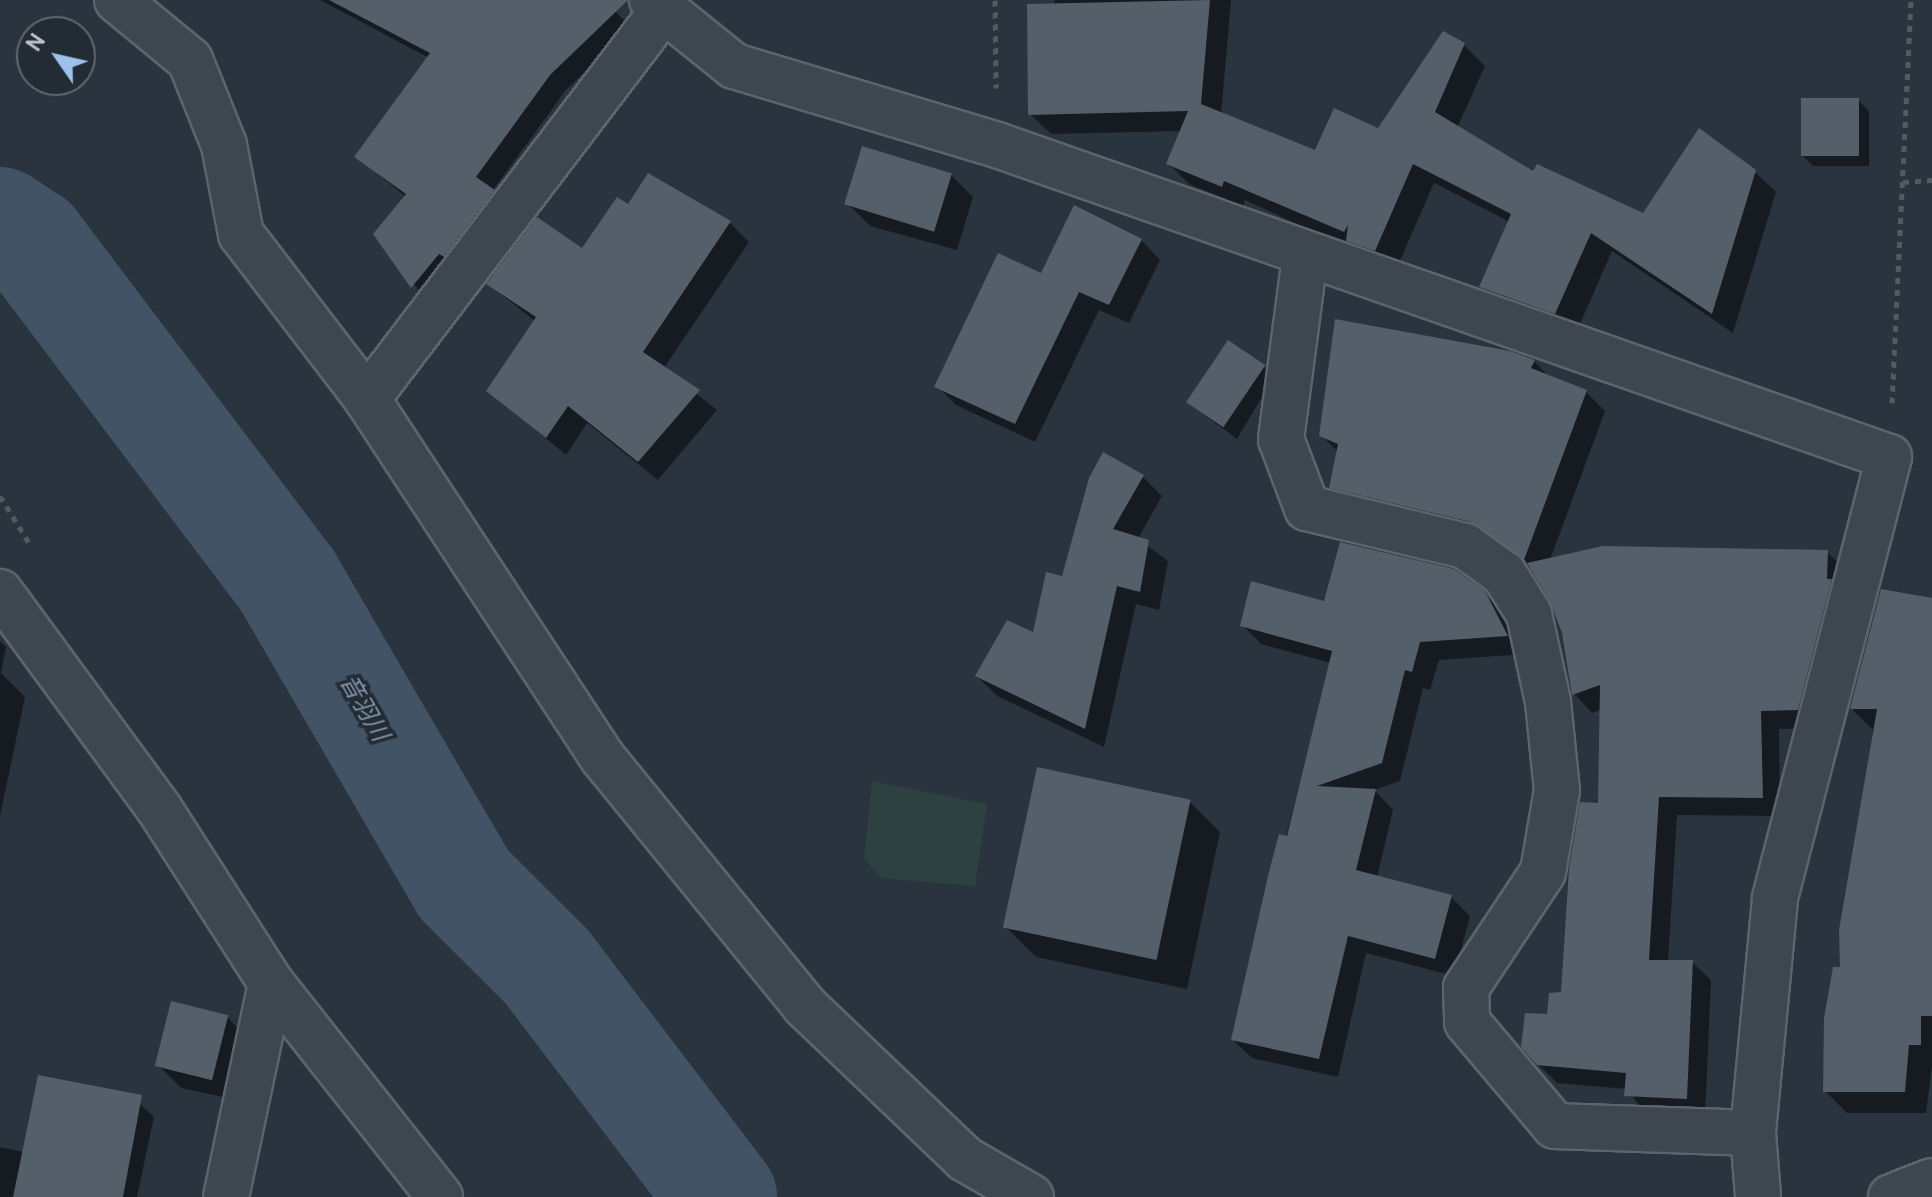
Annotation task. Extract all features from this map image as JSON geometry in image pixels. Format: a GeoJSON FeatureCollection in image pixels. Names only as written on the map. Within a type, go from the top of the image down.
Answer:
{"type":"FeatureCollection","features":[{"type":"Feature","properties":{"kind":"street"},"geometry":{"type":"LineString","coordinates":[[117,0],[190,60],[224,145],[241,234],[367,399],[602,757],[805,1006],[965,1159],[1031,1197]]}},
{"type":"Feature","properties":{"kind":"street"},"geometry":{"type":"LineString","coordinates":[[367,399],[658,5],[734,66],[997,145],[1305,257],[1889,457],[1775,899],[1753,1133],[1758,1197]]}},
{"type":"Feature","properties":{"kind":"street"},"geometry":{"type":"LineString","coordinates":[[1305,257],[1281,439],[1307,508],[1465,546],[1504,574],[1529,614],[1548,702],[1557,790],[1543,872],[1466,988],[1467,1022],[1555,1126],[1594,1132],[1753,1133]]}},
{"type":"Feature","properties":{"kind":"street"},"geometry":{"type":"LineString","coordinates":[[0,592],[160,810],[271,983],[440,1197]]}},
{"type":"Feature","properties":{"kind":"street"},"geometry":{"type":"LineString","coordinates":[[226,1197],[271,983]]}},
{"type":"Feature","properties":{"kind":"street"},"geometry":{"type":"LineString","coordinates":[[1891,1197],[1932,1181]]}},
{"type":"Feature","properties":{"kind":"path"},"geometry":{"type":"LineString","coordinates":[[995,0],[997,145]]}},
{"type":"Feature","properties":{"kind":"path"},"geometry":{"type":"LineString","coordinates":[[1889,457],[1911,0]]}},
{"type":"Feature","properties":{"kind":"path"},"geometry":{"type":"LineString","coordinates":[[1903,182],[1932,180]]}},
{"type":"Feature","properties":{"kind":"green space"},"geometry":{"type":"Polygon","coordinates":[[[872,781],[987,804],[975,886],[882,878],[864,859],[872,781]]]}},
{"type":"Feature","properties":{"kind":"building"},"geometry":{"type":"Polygon","coordinates":[[[329,0],[628,0],[550,75],[476,177],[495,190],[444,257],[439,254],[411,288],[373,234],[406,194],[354,157],[430,53],[329,0]]]}},
{"type":"Feature","properties":{"kind":"building"},"geometry":{"type":"Polygon","coordinates":[[[1210,0],[1201,104],[1315,150],[1334,108],[1378,128],[1443,31],[1465,43],[1435,112],[1533,171],[1537,164],[1643,213],[1699,128],[1756,170],[1712,314],[1591,233],[1555,314],[1479,287],[1511,214],[1413,164],[1375,251],[1346,241],[1348,225],[1344,232],[1224,181],[1222,187],[1166,164],[1188,111],[1028,115],[1027,4],[1210,0]]]}},
{"type":"Feature","properties":{"kind":"building"},"geometry":{"type":"Polygon","coordinates":[[[1801,98],[1859,98],[1859,156],[1801,156],[1801,98]]]}},
{"type":"Feature","properties":{"kind":"building"},"geometry":{"type":"Polygon","coordinates":[[[862,146],[952,173],[934,232],[844,204],[862,146]]]}},
{"type":"Feature","properties":{"kind":"building"},"geometry":{"type":"Polygon","coordinates":[[[648,173],[731,221],[643,352],[700,390],[638,462],[568,406],[546,438],[486,391],[536,317],[486,284],[537,217],[582,248],[617,197],[628,204],[648,173]]]}},
{"type":"Feature","properties":{"kind":"building"},"geometry":{"type":"Polygon","coordinates":[[[1074,205],[1142,239],[1109,305],[1079,292],[1015,424],[934,387],[998,253],[1041,273],[1074,205]]]}},
{"type":"Feature","properties":{"kind":"building"},"geometry":{"type":"Polygon","coordinates":[[[1335,319],[1510,351],[1535,360],[1531,368],[1587,390],[1524,560],[1471,522],[1329,488],[1338,444],[1319,436],[1335,319]]]}},
{"type":"Feature","properties":{"kind":"building"},"geometry":{"type":"Polygon","coordinates":[[[1228,340],[1265,365],[1223,427],[1186,402],[1228,340]]]}},
{"type":"Feature","properties":{"kind":"building"},"geometry":{"type":"Polygon","coordinates":[[[1103,452],[1144,475],[1113,529],[1149,540],[1140,592],[1117,586],[1085,729],[975,676],[1007,620],[1033,632],[1046,572],[1062,576],[1089,478],[1103,452]]]}},
{"type":"Feature","properties":{"kind":"building"},"geometry":{"type":"Polygon","coordinates":[[[1340,542],[1454,569],[1485,591],[1508,636],[1420,642],[1412,672],[1405,670],[1382,763],[1317,786],[1376,789],[1356,870],[1452,895],[1435,959],[1348,936],[1319,1059],[1231,1040],[1268,876],[1279,834],[1287,836],[1332,651],[1240,626],[1251,581],[1324,601],[1340,542]]]}},
{"type":"Feature","properties":{"kind":"building"},"geometry":{"type":"Polygon","coordinates":[[[1603,546],[1828,550],[1827,579],[1832,579],[1798,710],[1761,711],[1763,798],[1659,797],[1649,960],[1693,960],[1687,1099],[1624,1096],[1626,1073],[1537,1065],[1521,1047],[1525,1013],[1547,1014],[1549,993],[1561,992],[1569,869],[1580,802],[1598,803],[1600,685],[1572,695],[1562,633],[1550,601],[1527,563],[1603,546]]]}},
{"type":"Feature","properties":{"kind":"building"},"geometry":{"type":"Polygon","coordinates":[[[1881,589],[1932,598],[1932,1016],[1921,1016],[1921,1045],[1909,1045],[1905,1092],[1823,1092],[1824,1018],[1833,967],[1840,967],[1839,930],[1877,709],[1850,709],[1881,589]]]}},
{"type":"Feature","properties":{"kind":"building"},"geometry":{"type":"Polygon","coordinates":[[[1037,767],[1191,800],[1156,960],[1003,927],[1037,767]]]}},
{"type":"Feature","properties":{"kind":"building"},"geometry":{"type":"Polygon","coordinates":[[[171,1001],[228,1015],[212,1080],[155,1066],[171,1001]]]}},
{"type":"Feature","properties":{"kind":"building"},"geometry":{"type":"Polygon","coordinates":[[[38,1075],[142,1095],[123,1197],[13,1197],[38,1075]]]}},
{"type":"Feature","properties":{"kind":"waterway","name":"音羽川"},"geometry":{"type":"LineString","coordinates":[[0,222],[32,243],[287,580],[464,884],[547,967],[722,1197]]}}]}
